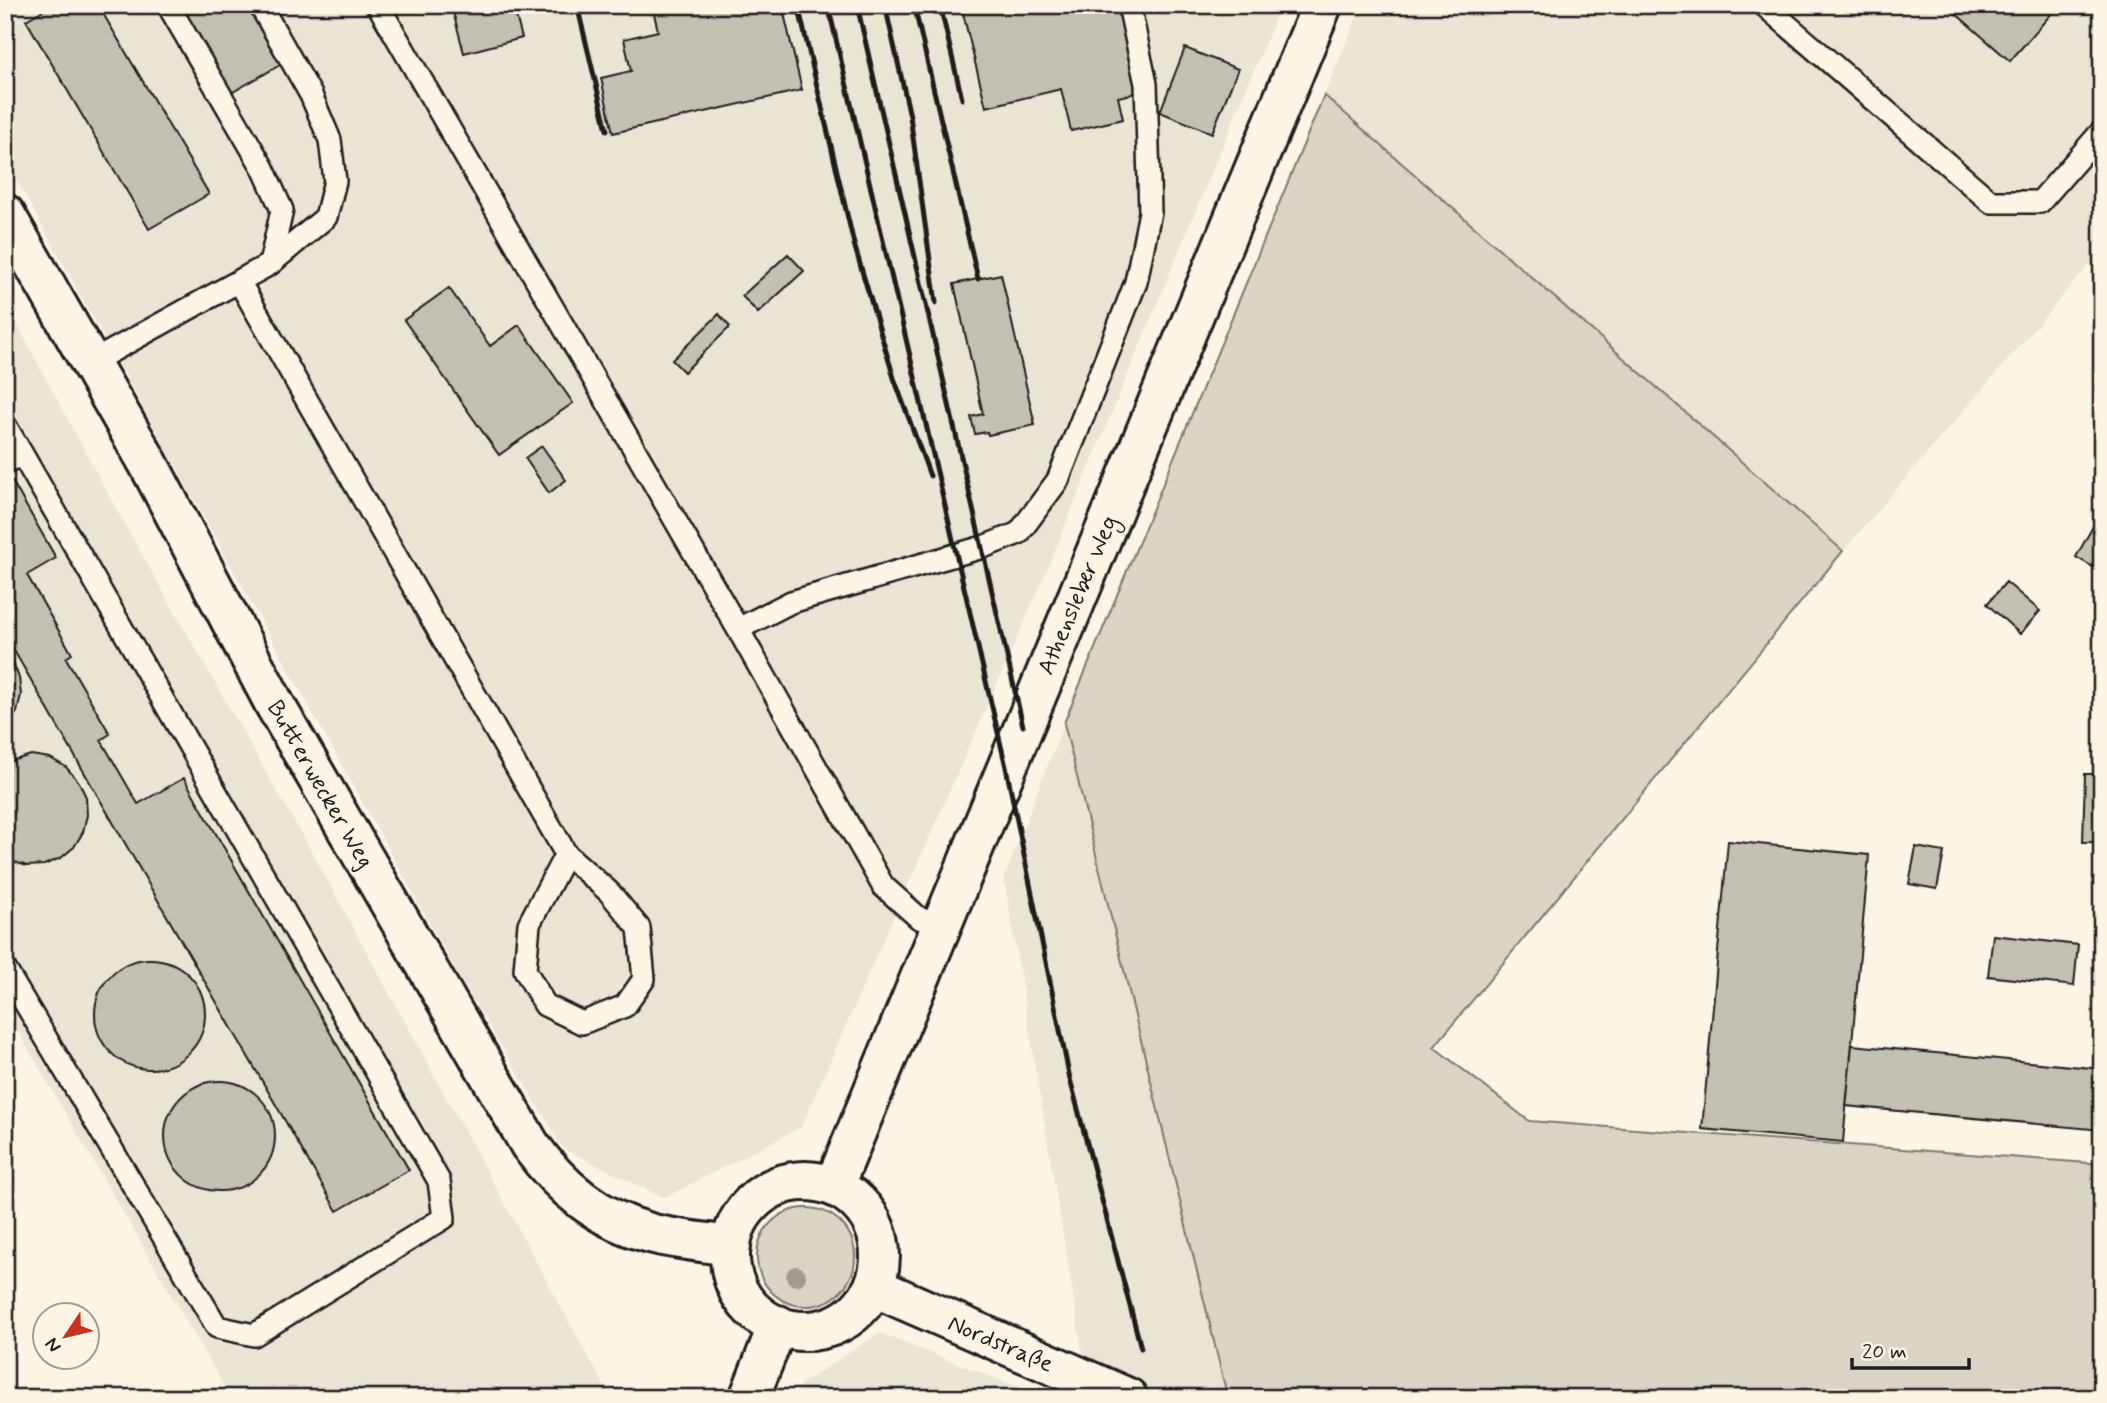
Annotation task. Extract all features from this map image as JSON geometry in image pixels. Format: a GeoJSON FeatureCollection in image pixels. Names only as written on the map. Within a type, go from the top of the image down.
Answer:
{"type":"FeatureCollection","features":[{"type":"Feature","properties":{"kind":"main road","name":"Athensleber Weg"},"geometry":{"type":"LineString","coordinates":[[834,1186],[1322,5]]}},
{"type":"Feature","properties":{"kind":"main road","name":"Butterwecker Weg"},"geometry":{"type":"LineString","coordinates":[[5,214],[148,463],[275,705],[530,1145],[562,1184],[601,1214],[652,1234],[731,1247]]}},
{"type":"Feature","properties":{"kind":"main road"},"geometry":{"type":"LineString","coordinates":[[814,1181],[834,1186],[860,1205],[871,1220],[878,1237],[880,1255],[874,1287],[863,1304],[840,1322],[810,1331],[778,1325],[752,1308],[734,1280],[731,1247],[735,1230],[752,1202],[781,1185],[814,1181]]}},
{"type":"Feature","properties":{"kind":"main road","name":"Nordstraße"},"geometry":{"type":"LineString","coordinates":[[874,1287],[1128,1398]]}},
{"type":"Feature","properties":{"kind":"main road"},"geometry":{"type":"LineString","coordinates":[[749,1398],[778,1325]]}},
{"type":"Feature","properties":{"kind":"lane"},"geometry":{"type":"LineString","coordinates":[[168,5],[263,168],[282,210],[270,264]]}},
{"type":"Feature","properties":{"kind":"lane"},"geometry":{"type":"LineString","coordinates":[[90,363],[240,283],[270,264],[326,217],[335,181],[330,140],[312,95],[260,5]]}},
{"type":"Feature","properties":{"kind":"lane"},"geometry":{"type":"LineString","coordinates":[[378,5],[883,886],[919,918],[941,926]]}},
{"type":"Feature","properties":{"kind":"lane"},"geometry":{"type":"LineString","coordinates":[[738,629],[791,602],[983,547],[1019,533],[1059,480],[1136,282],[1150,212],[1146,84],[1129,5]]}},
{"type":"Feature","properties":{"kind":"lane"},"geometry":{"type":"LineString","coordinates":[[1764,5],[1991,202],[2040,202],[2102,131]]}},
{"type":"Feature","properties":{"kind":"lane"},"geometry":{"type":"LineString","coordinates":[[240,283],[566,854],[609,892],[639,928],[644,979],[625,1006],[582,1023],[545,1005],[525,970],[529,924],[566,854]]}},
{"type":"Feature","properties":{"kind":"lane"},"geometry":{"type":"LineString","coordinates":[[5,425],[14,459],[439,1181],[444,1219],[254,1335],[217,1327],[5,969]]}},
{"type":"Feature","properties":{"kind":"shaded area"},"geometry":{"type":"Polygon","coordinates":[[[5,5],[1281,5],[1041,584],[801,1127],[664,1198],[564,1149],[460,978],[5,159],[5,5]]]}},
{"type":"Feature","properties":{"kind":"shaded area"},"geometry":{"type":"Polygon","coordinates":[[[1362,5],[2102,5],[2102,250],[1843,551],[1324,95],[1362,5]]]}},
{"type":"Feature","properties":{"kind":"shaded area"},"geometry":{"type":"Polygon","coordinates":[[[1324,95],[1843,551],[1434,1047],[1529,1121],[2102,1164],[2102,1398],[1232,1398],[1227,1395],[1064,723],[1324,95]]]}},
{"type":"Feature","properties":{"kind":"shaded area"},"geometry":{"type":"Polygon","coordinates":[[[5,302],[116,509],[319,865],[611,1398],[231,1398],[5,1009],[5,302]]]}},
{"type":"Feature","properties":{"kind":"shaded area"},"geometry":{"type":"Polygon","coordinates":[[[1064,723],[1227,1395],[1232,1398],[1090,1398],[1004,878],[1064,723]]]}},
{"type":"Feature","properties":{"kind":"shaded area"},"geometry":{"type":"Polygon","coordinates":[[[806,1208],[825,1212],[840,1223],[851,1238],[855,1257],[851,1276],[840,1291],[825,1302],[806,1306],[787,1302],[772,1291],[761,1276],[757,1257],[761,1238],[772,1223],[787,1212],[806,1208]]]}},
{"type":"Feature","properties":{"kind":"shaded area"},"geometry":{"type":"Polygon","coordinates":[[[879,1333],[1047,1398],[795,1398],[801,1384],[879,1333]]]}},
{"type":"Feature","properties":{"kind":"building"},"geometry":{"type":"Polygon","coordinates":[[[52,5],[98,5],[209,194],[149,229],[26,20],[52,5]]]}},
{"type":"Feature","properties":{"kind":"building"},"geometry":{"type":"Polygon","coordinates":[[[174,5],[255,5],[287,61],[226,96],[174,5]]]}},
{"type":"Feature","properties":{"kind":"building"},"geometry":{"type":"Polygon","coordinates":[[[462,5],[513,5],[522,38],[464,53],[452,8],[462,5]]]}},
{"type":"Feature","properties":{"kind":"building"},"geometry":{"type":"Polygon","coordinates":[[[652,5],[782,5],[802,90],[613,133],[601,78],[631,71],[624,39],[658,31],[652,5]]]}},
{"type":"Feature","properties":{"kind":"building"},"geometry":{"type":"Polygon","coordinates":[[[961,5],[1096,5],[1097,10],[1117,5],[1137,93],[1118,97],[1123,119],[1071,131],[1061,89],[986,107],[961,5]]]}},
{"type":"Feature","properties":{"kind":"building"},"geometry":{"type":"Polygon","coordinates":[[[1946,5],[2059,5],[2010,61],[1946,5]]]}},
{"type":"Feature","properties":{"kind":"building"},"geometry":{"type":"Polygon","coordinates":[[[1185,48],[1238,69],[1212,133],[1160,112],[1185,48]]]}},
{"type":"Feature","properties":{"kind":"building"},"geometry":{"type":"Polygon","coordinates":[[[788,254],[804,271],[758,313],[742,296],[788,254]]]}},
{"type":"Feature","properties":{"kind":"building"},"geometry":{"type":"Polygon","coordinates":[[[1001,274],[1035,425],[988,435],[987,432],[975,434],[971,417],[983,414],[954,284],[1001,274]]]}},
{"type":"Feature","properties":{"kind":"building"},"geometry":{"type":"Polygon","coordinates":[[[449,288],[490,346],[519,325],[573,403],[499,455],[404,320],[449,288]]]}},
{"type":"Feature","properties":{"kind":"building"},"geometry":{"type":"Polygon","coordinates":[[[719,314],[730,327],[684,372],[672,360],[719,314]]]}},
{"type":"Feature","properties":{"kind":"building"},"geometry":{"type":"Polygon","coordinates":[[[542,446],[566,480],[549,493],[525,458],[542,446]]]}},
{"type":"Feature","properties":{"kind":"building"},"geometry":{"type":"Polygon","coordinates":[[[12,481],[56,558],[27,575],[72,654],[66,658],[110,734],[101,740],[138,804],[184,778],[409,1170],[337,1211],[5,635],[5,485],[12,481]]]}},
{"type":"Feature","properties":{"kind":"building"},"geometry":{"type":"Polygon","coordinates":[[[2102,510],[2102,572],[2076,557],[2102,510]]]}},
{"type":"Feature","properties":{"kind":"building"},"geometry":{"type":"Polygon","coordinates":[[[2006,582],[2040,611],[2020,634],[1987,604],[2006,582]]]}},
{"type":"Feature","properties":{"kind":"building"},"geometry":{"type":"Polygon","coordinates":[[[5,653],[13,662],[21,695],[17,712],[5,729],[5,653]]]}},
{"type":"Feature","properties":{"kind":"building"},"geometry":{"type":"Polygon","coordinates":[[[31,755],[50,758],[66,767],[79,782],[86,797],[87,815],[83,832],[74,847],[61,858],[44,865],[27,866],[5,859],[5,763],[31,755]]]}},
{"type":"Feature","properties":{"kind":"building"},"geometry":{"type":"Polygon","coordinates":[[[2085,774],[2102,774],[2102,961],[2095,961],[2099,842],[2083,842],[2085,774]]]}},
{"type":"Feature","properties":{"kind":"building"},"geometry":{"type":"Polygon","coordinates":[[[1728,841],[1869,855],[1843,1142],[1702,1129],[1728,841]]]}},
{"type":"Feature","properties":{"kind":"building"},"geometry":{"type":"Polygon","coordinates":[[[1916,847],[1944,852],[1937,889],[1909,884],[1916,847]]]}},
{"type":"Feature","properties":{"kind":"building"},"geometry":{"type":"Polygon","coordinates":[[[1993,935],[2078,945],[2074,986],[1988,976],[1993,935]]]}},
{"type":"Feature","properties":{"kind":"building"},"geometry":{"type":"Polygon","coordinates":[[[150,959],[171,963],[189,975],[201,993],[205,1014],[201,1035],[189,1053],[171,1065],[150,1069],[129,1065],[111,1053],[99,1035],[95,1014],[99,993],[111,975],[129,963],[150,959]]]}},
{"type":"Feature","properties":{"kind":"building"},"geometry":{"type":"Polygon","coordinates":[[[1852,1045],[2102,1069],[2102,1130],[1846,1106],[1852,1045]]]}},
{"type":"Feature","properties":{"kind":"building"},"geometry":{"type":"Polygon","coordinates":[[[220,1081],[241,1085],[259,1097],[271,1115],[275,1136],[271,1157],[259,1175],[241,1187],[220,1191],[199,1187],[181,1175],[169,1157],[165,1136],[169,1115],[181,1097],[199,1085],[220,1081]]]}},
{"type":"Feature","properties":{"kind":"railway"},"geometry":{"type":"LineString","coordinates":[[577,5],[607,130]]}},
{"type":"Feature","properties":{"kind":"railway"},"geometry":{"type":"LineString","coordinates":[[798,5],[854,244],[894,378],[930,476]]}},
{"type":"Feature","properties":{"kind":"railway"},"geometry":{"type":"LineString","coordinates":[[828,5],[1006,767],[1070,1079],[1141,1348]]}},
{"type":"Feature","properties":{"kind":"railway"},"geometry":{"type":"LineString","coordinates":[[857,5],[1023,726]]}},
{"type":"Feature","properties":{"kind":"railway"},"geometry":{"type":"LineString","coordinates":[[885,5],[910,116],[936,303]]}},
{"type":"Feature","properties":{"kind":"railway"},"geometry":{"type":"LineString","coordinates":[[914,5],[978,279]]}},
{"type":"Feature","properties":{"kind":"railway"},"geometry":{"type":"LineString","coordinates":[[940,5],[962,99]]}}]}
